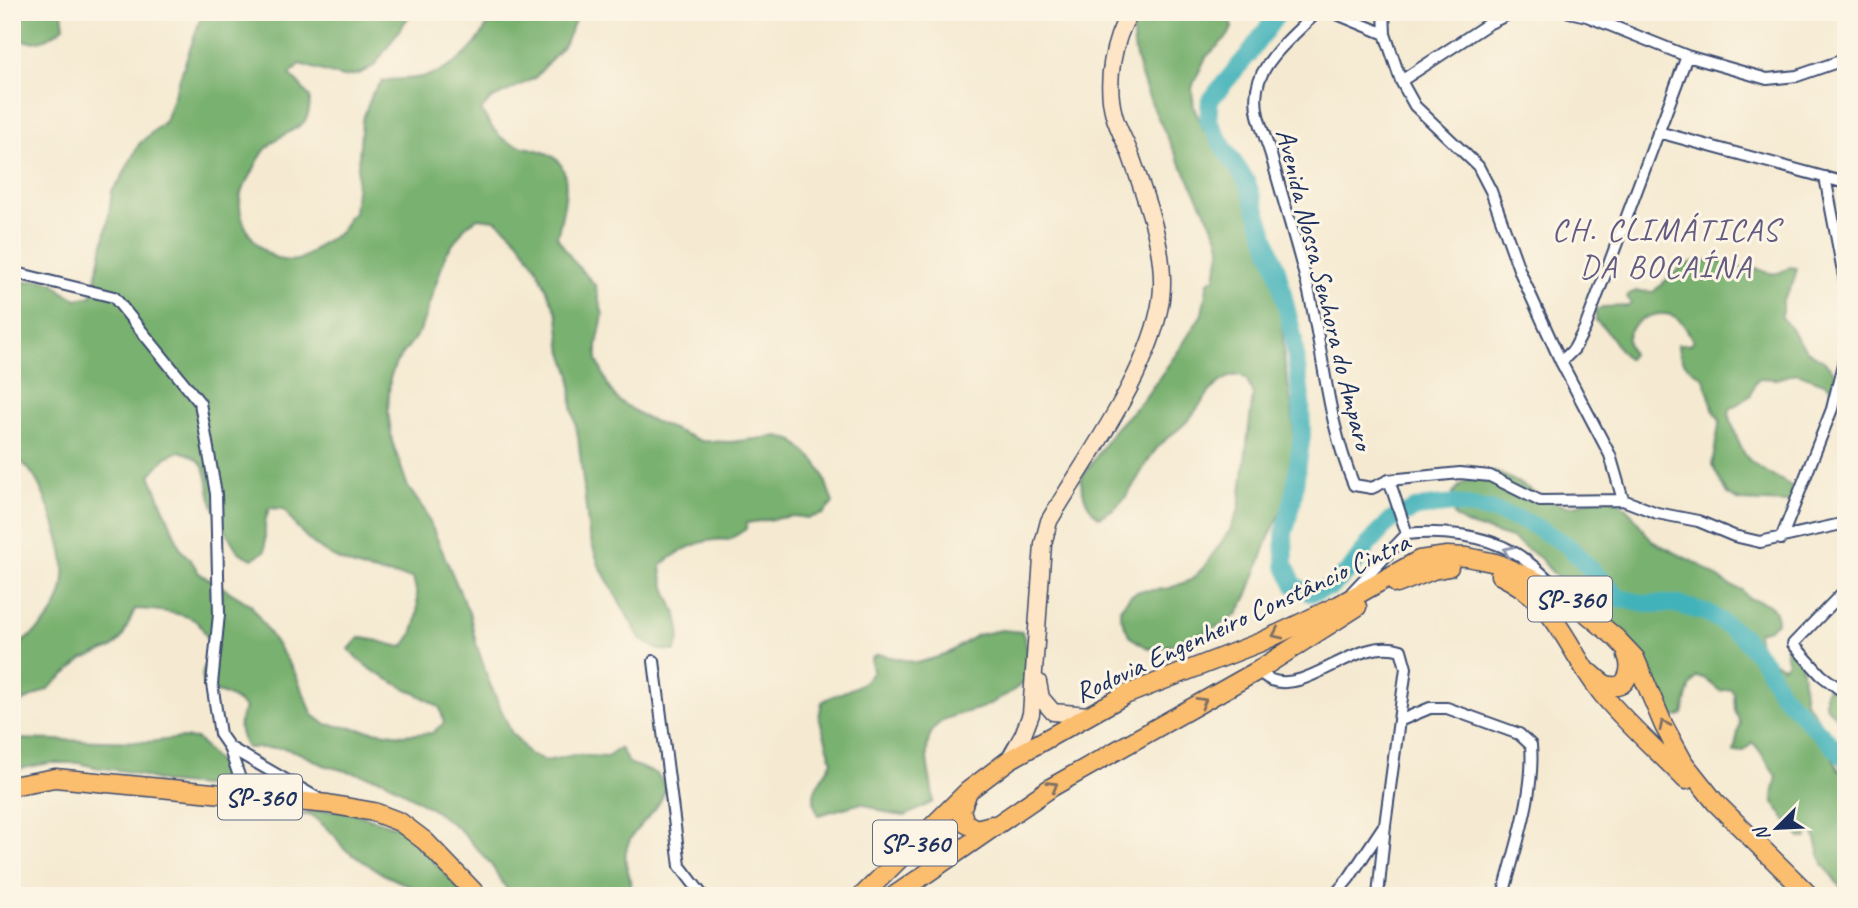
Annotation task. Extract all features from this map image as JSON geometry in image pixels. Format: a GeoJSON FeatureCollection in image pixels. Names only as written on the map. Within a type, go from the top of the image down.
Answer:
{"type":"FeatureCollection","features":[{"type":"Feature","properties":{"kind":"main road"},"geometry":{"type":"LineString","coordinates":[[1009,760],[1031,714],[1043,544],[1049,521],[1129,388],[1151,334],[1161,298],[1160,248],[1114,114],[1110,88],[1114,53],[1130,12]]}},
{"type":"Feature","properties":{"kind":"main road","name":"Rodovia Engenheiro Constâncio Cintra"},"geometry":{"type":"LineString","coordinates":[[862,896],[968,791],[1009,760],[1125,695],[1261,642],[1339,605],[1419,561],[1447,556],[1496,563],[1561,592],[1616,638],[1635,658],[1664,726],[1684,763],[1715,802],[1810,896]]}},
{"type":"Feature","properties":{"kind":"main road","name":"Rodovia Engenheiro Constâncio Cintra"},"geometry":{"type":"LineString","coordinates":[[894,896],[1052,787],[1257,671],[1344,614],[1406,579],[1453,566],[1490,570],[1526,590],[1554,616],[1605,697],[1691,784],[1715,802]]}},
{"type":"Feature","properties":{"kind":"main road"},"geometry":{"type":"LineString","coordinates":[[1584,667],[1609,686],[1625,681],[1632,669],[1616,638]]}},
{"type":"Feature","properties":{"kind":"main road"},"geometry":{"type":"LineString","coordinates":[[1035,669],[1041,698],[1052,712],[1089,715]]}},
{"type":"Feature","properties":{"kind":"main road","name":"SP-360"},"geometry":{"type":"LineString","coordinates":[[12,786],[55,778],[328,804],[374,813],[400,822],[425,841],[478,896]]}},
{"type":"Feature","properties":{"kind":"main road"},"geometry":{"type":"LineString","coordinates":[[968,791],[961,810],[965,823],[976,829],[996,824]]}},
{"type":"Feature","properties":{"kind":"street","name":"Avenida Nossa Senhora do Amparo"},"geometry":{"type":"LineString","coordinates":[[1324,12],[1315,14],[1274,55],[1258,84],[1255,107],[1308,290],[1331,413],[1344,461],[1354,485],[1372,488],[1391,486]]}},
{"type":"Feature","properties":{"kind":"street"},"geometry":{"type":"LineString","coordinates":[[1332,12],[1385,34]]}},
{"type":"Feature","properties":{"kind":"street"},"geometry":{"type":"LineString","coordinates":[[1384,12],[1385,34],[1401,81],[1415,106],[1478,166],[1491,191],[1520,272],[1560,362],[1610,455],[1623,500]]}},
{"type":"Feature","properties":{"kind":"street"},"geometry":{"type":"LineString","coordinates":[[1401,81],[1488,23],[1513,12]]}},
{"type":"Feature","properties":{"kind":"street"},"geometry":{"type":"LineString","coordinates":[[1569,12],[1587,16],[1687,56],[1767,79],[1797,76],[1846,60]]}},
{"type":"Feature","properties":{"kind":"street"},"geometry":{"type":"LineString","coordinates":[[1560,362],[1574,349],[1585,328],[1687,56]]}},
{"type":"Feature","properties":{"kind":"street"},"geometry":{"type":"LineString","coordinates":[[1658,132],[1846,183]]}},
{"type":"Feature","properties":{"kind":"street"},"geometry":{"type":"LineString","coordinates":[[1825,177],[1846,286]]}},
{"type":"Feature","properties":{"kind":"street"},"geometry":{"type":"LineString","coordinates":[[12,272],[114,297],[200,403],[216,494],[219,614],[212,684],[220,734],[229,747],[246,796]]}},
{"type":"Feature","properties":{"kind":"street"},"geometry":{"type":"LineString","coordinates":[[1781,539],[1832,409],[1846,352]]}},
{"type":"Feature","properties":{"kind":"street"},"geometry":{"type":"LineString","coordinates":[[1405,528],[1391,486],[1460,473],[1490,476],[1540,501],[1623,500],[1657,513],[1698,522],[1734,537],[1760,542],[1846,523]]}},
{"type":"Feature","properties":{"kind":"street"},"geometry":{"type":"LineString","coordinates":[[1405,528],[1463,535],[1512,551],[1537,569],[1561,592]]}},
{"type":"Feature","properties":{"kind":"street"},"geometry":{"type":"LineString","coordinates":[[1339,605],[1405,528]]}},
{"type":"Feature","properties":{"kind":"street"},"geometry":{"type":"LineString","coordinates":[[1846,589],[1793,644],[1821,675],[1846,694]]}},
{"type":"Feature","properties":{"kind":"street"},"geometry":{"type":"LineString","coordinates":[[1257,671],[1272,681],[1296,681],[1364,651],[1388,646],[1401,650],[1406,668],[1378,896]]}},
{"type":"Feature","properties":{"kind":"street"},"geometry":{"type":"LineString","coordinates":[[654,661],[680,866],[703,896]]}},
{"type":"Feature","properties":{"kind":"street"},"geometry":{"type":"LineString","coordinates":[[1399,721],[1430,708],[1447,708],[1519,734],[1531,745],[1529,787],[1503,896]]}},
{"type":"Feature","properties":{"kind":"street"},"geometry":{"type":"LineString","coordinates":[[229,747],[328,804]]}},
{"type":"Feature","properties":{"kind":"street"},"geometry":{"type":"LineString","coordinates":[[1334,896],[1385,825]]}},
{"type":"Feature","properties":{"kind":"green space"},"geometry":{"type":"Polygon","coordinates":[[[12,12],[62,12],[64,27],[40,41],[20,39],[12,36],[12,12]]]}},
{"type":"Feature","properties":{"kind":"green space"},"geometry":{"type":"Polygon","coordinates":[[[206,12],[412,12],[374,66],[359,74],[343,77],[300,64],[290,74],[310,97],[308,115],[302,124],[277,139],[265,150],[240,195],[242,217],[252,237],[267,253],[287,261],[305,257],[336,235],[342,230],[348,217],[354,213],[362,121],[373,92],[383,81],[422,77],[449,67],[476,43],[492,12],[579,12],[564,45],[535,78],[491,99],[481,110],[494,130],[505,140],[549,154],[557,159],[562,167],[566,191],[557,237],[574,262],[595,285],[603,315],[597,360],[609,388],[619,401],[646,418],[701,441],[731,442],[779,436],[794,441],[815,461],[823,474],[833,503],[823,514],[808,518],[793,516],[747,523],[746,529],[729,540],[693,546],[661,565],[665,588],[678,619],[679,640],[675,651],[659,650],[641,640],[599,565],[589,535],[578,436],[572,407],[571,376],[561,346],[558,315],[537,268],[519,241],[495,220],[478,218],[466,226],[446,254],[420,331],[396,363],[390,378],[388,411],[392,441],[408,487],[425,511],[470,615],[489,682],[511,732],[530,755],[546,761],[574,755],[607,757],[620,748],[629,763],[657,774],[666,787],[658,805],[635,832],[627,847],[630,896],[511,896],[490,863],[459,829],[384,780],[326,766],[283,748],[247,748],[240,728],[245,708],[227,695],[205,690],[203,671],[208,655],[208,641],[197,622],[182,615],[135,609],[122,638],[112,648],[83,659],[48,689],[20,703],[12,704],[12,649],[39,629],[52,614],[63,589],[64,562],[42,491],[29,469],[12,453],[12,284],[37,280],[53,282],[63,292],[77,299],[92,296],[112,191],[139,144],[165,121],[201,17],[206,12]],[[180,451],[166,457],[150,475],[181,550],[199,573],[251,605],[294,671],[313,715],[325,724],[401,735],[432,733],[444,723],[440,708],[369,668],[349,649],[359,638],[403,647],[416,623],[417,596],[413,578],[373,571],[324,552],[296,527],[284,509],[269,508],[265,522],[265,551],[252,559],[242,554],[232,542],[213,506],[203,465],[191,455],[180,451]]]}},
{"type":"Feature","properties":{"kind":"green space"},"geometry":{"type":"Polygon","coordinates":[[[1136,12],[1231,12],[1232,28],[1228,36],[1206,57],[1194,82],[1194,108],[1204,131],[1230,153],[1268,233],[1275,288],[1282,316],[1295,453],[1290,493],[1238,613],[1225,623],[1183,642],[1156,649],[1148,648],[1130,637],[1120,615],[1120,608],[1131,595],[1139,591],[1167,589],[1191,580],[1230,530],[1239,509],[1253,394],[1247,380],[1241,375],[1224,380],[1211,391],[1185,423],[1157,448],[1119,504],[1099,517],[1088,505],[1081,479],[1115,429],[1144,399],[1202,314],[1208,282],[1215,278],[1220,254],[1216,233],[1144,85],[1136,58],[1133,33],[1136,12]]]}},
{"type":"Feature","properties":{"kind":"green space"},"geometry":{"type":"Polygon","coordinates":[[[1698,260],[1731,263],[1746,271],[1756,268],[1773,274],[1790,267],[1797,268],[1793,283],[1782,301],[1782,317],[1806,350],[1834,371],[1837,380],[1833,391],[1827,384],[1797,373],[1777,379],[1760,378],[1755,382],[1751,395],[1730,409],[1729,413],[1738,441],[1751,462],[1798,491],[1788,503],[1740,501],[1727,494],[1712,465],[1720,420],[1714,412],[1704,378],[1682,360],[1678,350],[1678,344],[1690,344],[1693,341],[1680,320],[1662,314],[1653,315],[1637,323],[1628,335],[1632,354],[1628,359],[1596,321],[1596,311],[1602,307],[1629,306],[1629,294],[1636,291],[1653,292],[1681,267],[1698,260]]]}},
{"type":"Feature","properties":{"kind":"green space"},"geometry":{"type":"Polygon","coordinates":[[[1493,472],[1565,506],[1577,505],[1603,493],[1612,495],[1631,513],[1652,541],[1742,590],[1749,599],[1772,608],[1777,622],[1769,629],[1758,632],[1761,648],[1769,657],[1784,666],[1788,662],[1785,651],[1787,641],[1791,634],[1794,636],[1801,661],[1805,701],[1823,725],[1824,739],[1839,771],[1843,769],[1846,761],[1846,895],[1823,864],[1814,833],[1806,827],[1807,838],[1800,838],[1773,802],[1777,776],[1758,748],[1752,742],[1744,751],[1734,752],[1740,723],[1731,689],[1720,691],[1704,678],[1697,677],[1690,687],[1683,714],[1677,717],[1668,712],[1657,693],[1540,558],[1511,538],[1466,524],[1455,517],[1449,503],[1460,485],[1493,472]]]}},
{"type":"Feature","properties":{"kind":"green space"},"geometry":{"type":"Polygon","coordinates":[[[1001,630],[1022,632],[1033,665],[1029,679],[988,705],[952,716],[936,726],[931,733],[927,750],[933,802],[905,816],[890,814],[862,803],[818,815],[815,792],[832,761],[819,717],[822,702],[867,679],[873,672],[871,659],[878,654],[917,663],[945,655],[977,635],[1001,630]]]}},
{"type":"Feature","properties":{"kind":"green space"},"geometry":{"type":"Polygon","coordinates":[[[1830,684],[1846,687],[1846,734],[1842,723],[1825,705],[1825,692],[1830,684]]]}},
{"type":"Feature","properties":{"kind":"green space"},"geometry":{"type":"Polygon","coordinates":[[[12,739],[148,742],[197,739],[218,762],[224,776],[214,787],[168,783],[125,771],[80,763],[50,763],[12,770],[12,739]]]}},
{"type":"Feature","properties":{"kind":"green space"},"geometry":{"type":"Polygon","coordinates":[[[343,810],[404,829],[466,896],[422,896],[416,889],[383,874],[344,849],[335,836],[312,815],[301,815],[312,811],[343,810]]]}},
{"type":"Feature","properties":{"kind":"waterway"},"geometry":{"type":"LineString","coordinates":[[1279,12],[1248,55],[1210,100],[1208,120],[1247,182],[1277,269],[1293,335],[1301,397],[1302,435],[1293,499],[1284,534],[1285,565],[1295,586],[1310,593],[1331,587],[1350,570],[1390,521],[1417,508],[1454,504],[1490,510],[1529,523],[1567,545],[1619,598],[1646,604],[1675,604],[1708,613],[1741,635],[1765,663],[1780,692],[1846,759]]}},
{"type":"Feature","properties":{"kind":"district","name":"CH. CLIMÁTICAS DA BOCAÍNA"},"geometry":{"type":"Point","coordinates":[1666,248]}}]}
